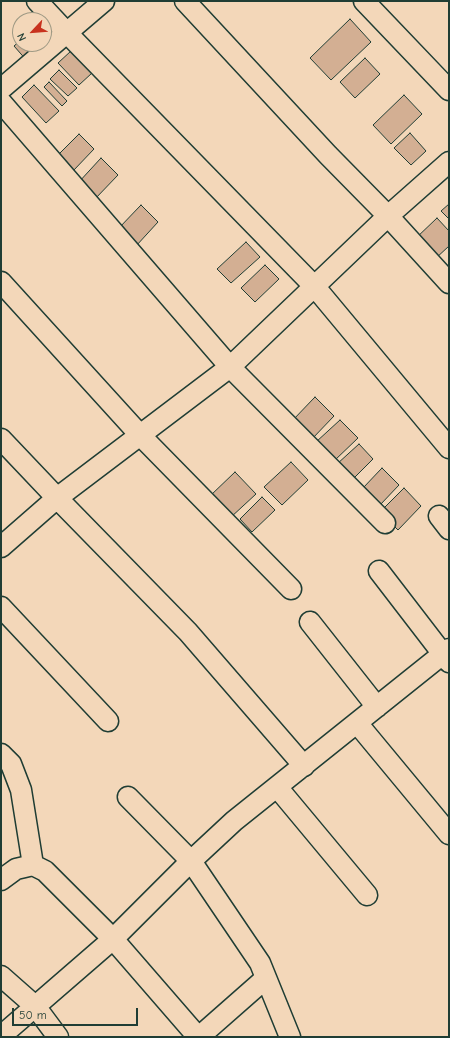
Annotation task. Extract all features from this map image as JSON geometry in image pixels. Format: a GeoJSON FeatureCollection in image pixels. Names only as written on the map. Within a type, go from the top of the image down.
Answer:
{"type":"FeatureCollection","features":[{"type":"Feature","properties":{"kind":"street"},"geometry":{"type":"LineString","coordinates":[[37,1],[66,33],[315,287],[449,448]]}},
{"type":"Feature","properties":{"kind":"street"},"geometry":{"type":"LineString","coordinates":[[1,89],[104,1]]}},
{"type":"Feature","properties":{"kind":"street"},"geometry":{"type":"LineString","coordinates":[[185,1],[328,155],[388,216],[449,283]]}},
{"type":"Feature","properties":{"kind":"street"},"geometry":{"type":"LineString","coordinates":[[364,1],[449,90]]}},
{"type":"Feature","properties":{"kind":"street"},"geometry":{"type":"LineString","coordinates":[[1,102],[230,367],[385,523]]}},
{"type":"Feature","properties":{"kind":"street"},"geometry":{"type":"LineString","coordinates":[[1,547],[56,498],[230,367],[388,216],[449,162]]}},
{"type":"Feature","properties":{"kind":"street"},"geometry":{"type":"LineString","coordinates":[[1,282],[140,435],[291,590]]}},
{"type":"Feature","properties":{"kind":"street"},"geometry":{"type":"LineString","coordinates":[[1,439],[56,498],[188,632],[304,766]]}},
{"type":"Feature","properties":{"kind":"street"},"geometry":{"type":"LineString","coordinates":[[1,1036],[113,939],[191,861],[234,821],[377,707],[447,655],[379,571]]}},
{"type":"Feature","properties":{"kind":"street"},"geometry":{"type":"LineString","coordinates":[[1,607],[108,721]]}},
{"type":"Feature","properties":{"kind":"street"},"geometry":{"type":"LineString","coordinates":[[310,622],[377,707]]}},
{"type":"Feature","properties":{"kind":"street"},"geometry":{"type":"LineString","coordinates":[[357,723],[449,834]]}},
{"type":"Feature","properties":{"kind":"street"},"geometry":{"type":"LineString","coordinates":[[1,754],[10,764],[21,790],[33,865]]}},
{"type":"Feature","properties":{"kind":"street"},"geometry":{"type":"LineString","coordinates":[[277,787],[367,895]]}},
{"type":"Feature","properties":{"kind":"street"},"geometry":{"type":"LineString","coordinates":[[128,797],[191,861],[260,963],[290,1037]]}},
{"type":"Feature","properties":{"kind":"street"},"geometry":{"type":"LineString","coordinates":[[1,880],[16,869],[33,865],[45,871],[113,939],[198,1037],[266,978]]}},
{"type":"Feature","properties":{"kind":"street"},"geometry":{"type":"LineString","coordinates":[[1,976],[35,1006],[58,1037]]}},
{"type":"Feature","properties":{"kind":"building"},"geometry":{"type":"Polygon","coordinates":[[[350,19],[371,42],[331,80],[310,58],[350,19]]]}},
{"type":"Feature","properties":{"kind":"building"},"geometry":{"type":"Polygon","coordinates":[[[52,32],[56,37],[52,39],[52,32]]]}},
{"type":"Feature","properties":{"kind":"building"},"geometry":{"type":"Polygon","coordinates":[[[71,51],[92,73],[79,85],[58,63],[71,51]]]}},
{"type":"Feature","properties":{"kind":"building"},"geometry":{"type":"Polygon","coordinates":[[[19,52],[39,52],[28,62],[19,52]]]}},
{"type":"Feature","properties":{"kind":"building"},"geometry":{"type":"Polygon","coordinates":[[[365,58],[380,74],[355,98],[340,82],[365,58]]]}},
{"type":"Feature","properties":{"kind":"building"},"geometry":{"type":"Polygon","coordinates":[[[59,70],[77,88],[68,96],[50,79],[59,70]]]}},
{"type":"Feature","properties":{"kind":"building"},"geometry":{"type":"Polygon","coordinates":[[[49,82],[67,101],[62,106],[44,87],[49,82]]]}},
{"type":"Feature","properties":{"kind":"building"},"geometry":{"type":"Polygon","coordinates":[[[34,85],[59,111],[46,123],[22,97],[34,85]]]}},
{"type":"Feature","properties":{"kind":"building"},"geometry":{"type":"Polygon","coordinates":[[[404,95],[422,114],[391,144],[373,125],[404,95]]]}},
{"type":"Feature","properties":{"kind":"building"},"geometry":{"type":"Polygon","coordinates":[[[410,133],[426,151],[411,165],[394,148],[410,133]]]}},
{"type":"Feature","properties":{"kind":"building"},"geometry":{"type":"Polygon","coordinates":[[[79,134],[94,149],[73,171],[57,156],[79,134]]]}},
{"type":"Feature","properties":{"kind":"building"},"geometry":{"type":"Polygon","coordinates":[[[101,158],[118,175],[94,200],[78,183],[101,158]]]}},
{"type":"Feature","properties":{"kind":"building"},"geometry":{"type":"Polygon","coordinates":[[[449,204],[449,219],[441,211],[449,204]]]}},
{"type":"Feature","properties":{"kind":"building"},"geometry":{"type":"Polygon","coordinates":[[[141,205],[158,222],[136,246],[118,229],[141,205]]]}},
{"type":"Feature","properties":{"kind":"building"},"geometry":{"type":"Polygon","coordinates":[[[437,218],[449,231],[449,246],[435,259],[415,239],[437,218]]]}},
{"type":"Feature","properties":{"kind":"building"},"geometry":{"type":"Polygon","coordinates":[[[246,242],[260,257],[231,283],[217,269],[246,242]]]}},
{"type":"Feature","properties":{"kind":"building"},"geometry":{"type":"Polygon","coordinates":[[[265,265],[279,279],[255,302],[241,288],[265,265]]]}},
{"type":"Feature","properties":{"kind":"building"},"geometry":{"type":"Polygon","coordinates":[[[315,397],[334,416],[311,440],[292,421],[315,397]]]}},
{"type":"Feature","properties":{"kind":"building"},"geometry":{"type":"Polygon","coordinates":[[[340,420],[358,438],[334,461],[316,442],[340,420]]]}},
{"type":"Feature","properties":{"kind":"building"},"geometry":{"type":"Polygon","coordinates":[[[359,444],[373,459],[352,480],[337,464],[359,444]]]}},
{"type":"Feature","properties":{"kind":"building"},"geometry":{"type":"Polygon","coordinates":[[[291,462],[308,480],[282,505],[264,487],[291,462]]]}},
{"type":"Feature","properties":{"kind":"building"},"geometry":{"type":"Polygon","coordinates":[[[382,468],[399,485],[380,505],[363,488],[382,468]]]}},
{"type":"Feature","properties":{"kind":"building"},"geometry":{"type":"Polygon","coordinates":[[[235,472],[256,494],[230,518],[210,496],[235,472]]]}},
{"type":"Feature","properties":{"kind":"building"},"geometry":{"type":"Polygon","coordinates":[[[404,488],[421,506],[398,530],[380,512],[404,488]]]}},
{"type":"Feature","properties":{"kind":"building"},"geometry":{"type":"Polygon","coordinates":[[[262,497],[275,510],[252,532],[240,519],[262,497]]]}}]}
